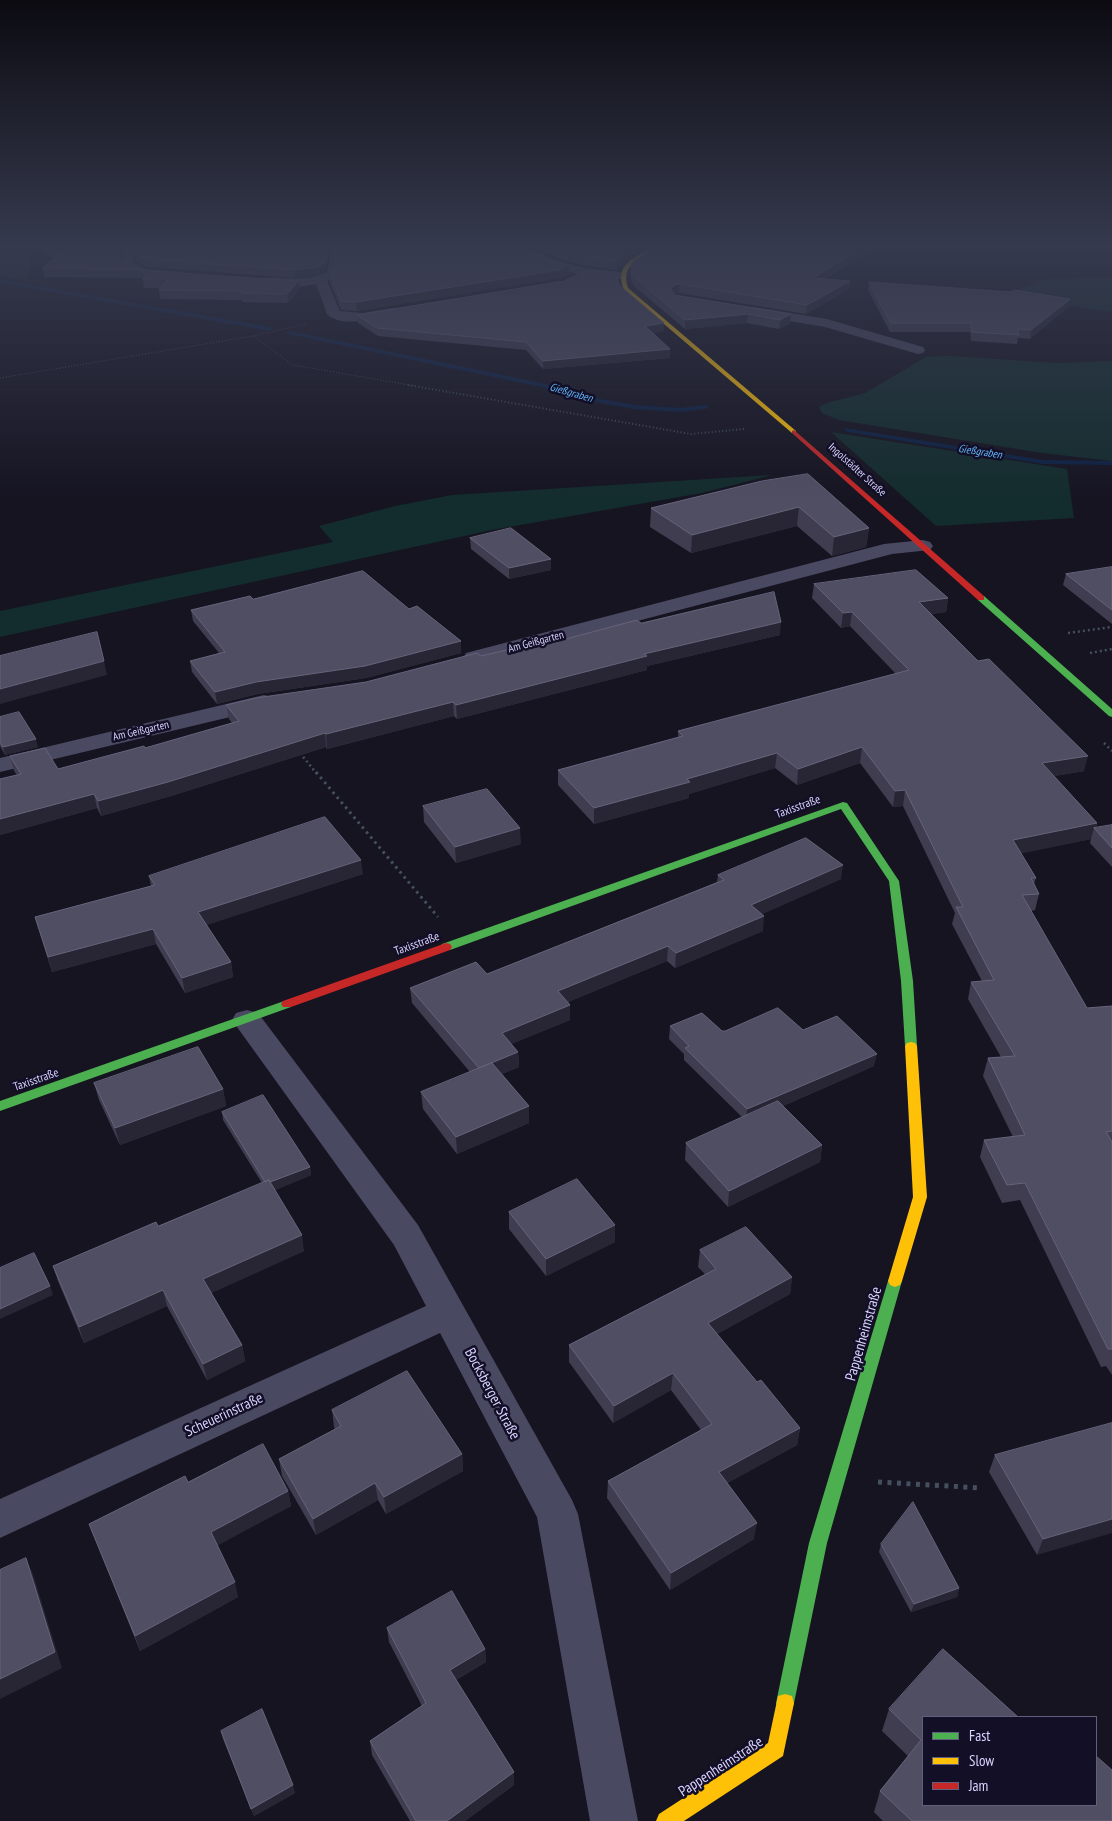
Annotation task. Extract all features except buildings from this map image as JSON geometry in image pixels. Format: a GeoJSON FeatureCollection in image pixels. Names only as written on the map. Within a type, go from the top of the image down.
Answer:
{"type":"FeatureCollection","features":[{"type":"Feature","properties":{"kind":"main road","name":"Ingolstädter Straße"},"geometry":{"type":"LineString","coordinates":[[678,334],[836,468],[1112,714]]}},
{"type":"Feature","properties":{"kind":"main road","name":"Taxisstraße"},"geometry":{"type":"LineString","coordinates":[[0,1106],[248,1020],[843,806]]}},
{"type":"Feature","properties":{"kind":"main road","name":"Pappenheimstraße"},"geometry":{"type":"LineString","coordinates":[[666,1821],[776,1749],[818,1544],[920,1197],[907,980],[894,881],[843,806]]}},
{"type":"Feature","properties":{"kind":"street"},"geometry":{"type":"LineString","coordinates":[[864,334],[918,350]]}},
{"type":"Feature","properties":{"kind":"street","name":"Am Geißgarten"},"geometry":{"type":"LineString","coordinates":[[454,664],[891,548],[923,546]]}},
{"type":"Feature","properties":{"kind":"street","name":"Am Geißgarten"},"geometry":{"type":"LineString","coordinates":[[0,765],[258,703],[285,699]]}},
{"type":"Feature","properties":{"kind":"street","name":"Bocksberger Straße"},"geometry":{"type":"LineString","coordinates":[[248,1020],[406,1235],[557,1514],[614,1821]]}},
{"type":"Feature","properties":{"kind":"street","name":"Scheuerinstraße"},"geometry":{"type":"LineString","coordinates":[[0,1519],[448,1312]]}},
{"type":"Feature","properties":{"kind":"path"},"geometry":{"type":"LineString","coordinates":[[0,378],[262,334]]}},
{"type":"Feature","properties":{"kind":"path"},"geometry":{"type":"LineString","coordinates":[[253,336],[293,365],[691,434],[748,428]]}},
{"type":"Feature","properties":{"kind":"path"},"geometry":{"type":"LineString","coordinates":[[258,703],[459,943]]}},
{"type":"Feature","properties":{"kind":"path"},"geometry":{"type":"LineString","coordinates":[[837,1480],[982,1488]]}},
{"type":"Feature","properties":{"kind":"green space"},"geometry":{"type":"Polygon","coordinates":[[[949,356],[1056,363],[1112,361],[1112,461],[1042,453],[839,420],[822,413],[819,407],[865,393],[926,357],[949,356]]]}},
{"type":"Feature","properties":{"kind":"green space"},"geometry":{"type":"Polygon","coordinates":[[[831,432],[1067,469],[1074,518],[936,526],[831,432]]]}},
{"type":"Feature","properties":{"kind":"green space"},"geometry":{"type":"Polygon","coordinates":[[[772,475],[702,493],[492,530],[0,637],[0,611],[333,542],[319,526],[395,506],[452,495],[772,475]]]}},
{"type":"Feature","properties":{"kind":"waterway","name":"Gießgraben"},"geometry":{"type":"LineString","coordinates":[[295,334],[542,385],[594,400],[635,407],[679,410],[705,407]]}},
{"type":"Feature","properties":{"kind":"waterway","name":"Gießgraben"},"geometry":{"type":"LineString","coordinates":[[848,430],[1043,462],[1112,463]]}},
{"type":"Feature","properties":{"kind":"traffic: fast"},"geometry":{"type":"LineString","coordinates":[[981,598],[1112,714]]}},
{"type":"Feature","properties":{"kind":"traffic: fast"},"geometry":{"type":"LineString","coordinates":[[446,947],[843,805],[894,881],[907,981],[911,1046]]}},
{"type":"Feature","properties":{"kind":"traffic: fast"},"geometry":{"type":"LineString","coordinates":[[0,1106],[287,1004]]}},
{"type":"Feature","properties":{"kind":"traffic: fast"},"geometry":{"type":"LineString","coordinates":[[785,1703],[818,1543],[895,1281]]}},
{"type":"Feature","properties":{"kind":"traffic: slow"},"geometry":{"type":"LineString","coordinates":[[679,334],[794,432]]}},
{"type":"Feature","properties":{"kind":"traffic: slow"},"geometry":{"type":"LineString","coordinates":[[895,1281],[920,1197],[911,1046]]}},
{"type":"Feature","properties":{"kind":"traffic: slow"},"geometry":{"type":"LineString","coordinates":[[666,1821],[776,1749],[785,1703]]}},
{"type":"Feature","properties":{"kind":"traffic: jam"},"geometry":{"type":"LineString","coordinates":[[794,432],[981,598]]}},
{"type":"Feature","properties":{"kind":"traffic: jam"},"geometry":{"type":"LineString","coordinates":[[287,1004],[446,947]]}}]}
